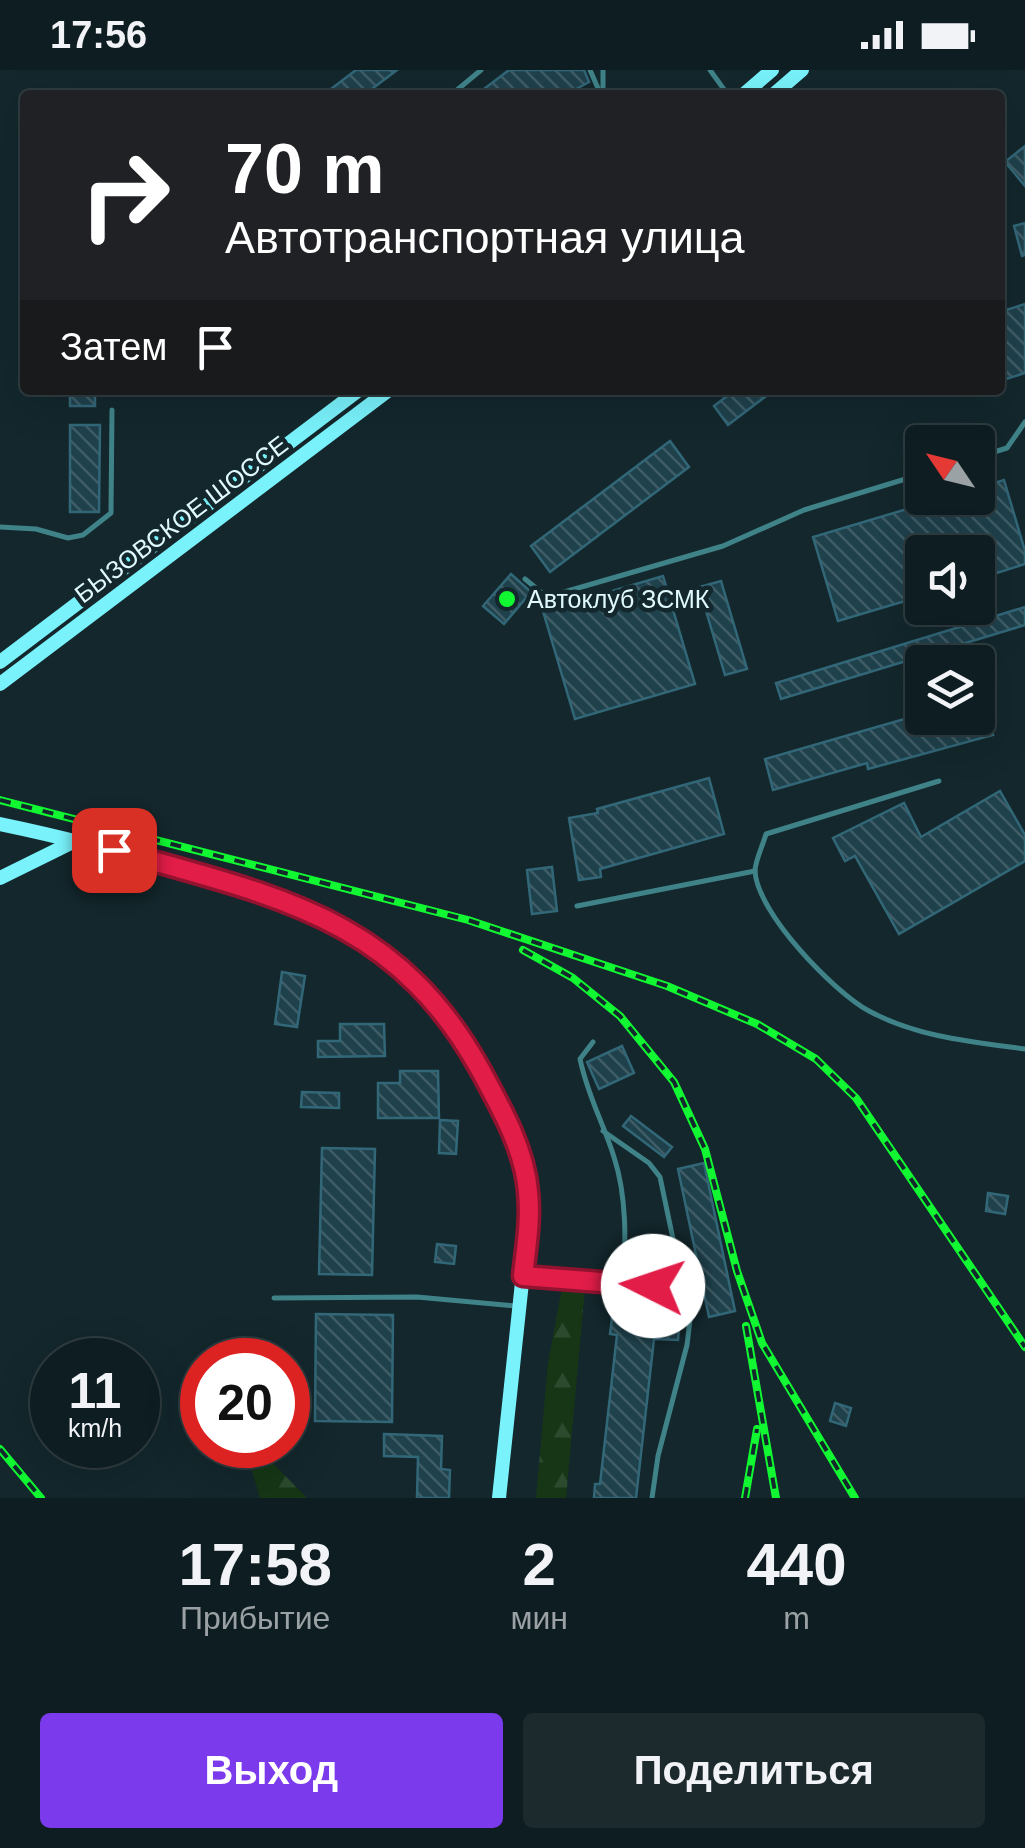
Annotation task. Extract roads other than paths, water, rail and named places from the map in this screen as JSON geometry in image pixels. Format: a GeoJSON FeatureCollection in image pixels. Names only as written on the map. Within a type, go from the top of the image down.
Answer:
{"type":"FeatureCollection","features":[{"type":"Feature","properties":{"kind":"main road"},"geometry":{"type":"LineString","coordinates":[[749,90],[772,70]]}},
{"type":"Feature","properties":{"kind":"main road"},"geometry":{"type":"LineString","coordinates":[[778,90],[802,70]]}},
{"type":"Feature","properties":{"kind":"main road","name":"БЫЗОВСКОЕ ШОССЕ"},"geometry":{"type":"LineString","coordinates":[[0,662],[351,395]]}},
{"type":"Feature","properties":{"kind":"main road","name":"БЫЗОВСКОЕ ШОССЕ"},"geometry":{"type":"LineString","coordinates":[[0,684],[382,395]]}},
{"type":"Feature","properties":{"kind":"main road"},"geometry":{"type":"LineString","coordinates":[[0,824],[77,840],[302,908],[360,937],[413,977],[460,1034],[510,1128],[528,1187],[523,1276],[499,1498]]}},
{"type":"Feature","properties":{"kind":"main road"},"geometry":{"type":"LineString","coordinates":[[0,878],[77,840]]}},
{"type":"Feature","properties":{"kind":"lane"},"geometry":{"type":"LineString","coordinates":[[457,90],[481,70]]}},
{"type":"Feature","properties":{"kind":"lane"},"geometry":{"type":"LineString","coordinates":[[0,527],[36,529],[68,538],[83,535],[111,513],[112,410]]}},
{"type":"Feature","properties":{"kind":"lane"},"geometry":{"type":"LineString","coordinates":[[995,452],[1007,448],[1025,422]]}},
{"type":"Feature","properties":{"kind":"lane"},"geometry":{"type":"LineString","coordinates":[[525,580],[548,597],[723,546],[804,510],[905,479]]}},
{"type":"Feature","properties":{"kind":"lane"},"geometry":{"type":"LineString","coordinates":[[939,780],[766,834],[755,871],[774,920],[824,977],[868,1011],[942,1038],[1025,1049]]}},
{"type":"Feature","properties":{"kind":"lane"},"geometry":{"type":"LineString","coordinates":[[577,906],[755,871]]}},
{"type":"Feature","properties":{"kind":"lane"},"geometry":{"type":"LineString","coordinates":[[593,1042],[580,1059],[587,1092],[615,1158],[626,1235],[623,1284]]}},
{"type":"Feature","properties":{"kind":"lane"},"geometry":{"type":"LineString","coordinates":[[603,1130],[649,1163],[660,1177],[690,1320],[688,1345],[658,1456],[652,1498]]}},
{"type":"Feature","properties":{"kind":"lane"},"geometry":{"type":"LineString","coordinates":[[523,1276],[683,1292]]}},
{"type":"Feature","properties":{"kind":"lane"},"geometry":{"type":"LineString","coordinates":[[274,1298],[417,1297],[520,1307]]}},
{"type":"Feature","properties":{"kind":"railway"},"geometry":{"type":"LineString","coordinates":[[0,800],[468,920],[667,986],[757,1024],[816,1059],[856,1098],[1025,1347]]}},
{"type":"Feature","properties":{"kind":"railway"},"geometry":{"type":"LineString","coordinates":[[523,950],[573,978],[620,1016],[674,1082],[705,1149],[737,1271],[762,1343],[855,1498]]}},
{"type":"Feature","properties":{"kind":"railway"},"geometry":{"type":"LineString","coordinates":[[746,1326],[776,1498]]}},
{"type":"Feature","properties":{"kind":"railway"},"geometry":{"type":"LineString","coordinates":[[745,1498],[757,1429]]}},
{"type":"Feature","properties":{"kind":"railway"},"geometry":{"type":"LineString","coordinates":[[0,1449],[41,1498]]}},
{"type":"Feature","properties":{"kind":"place","name":"Автоклуб ЗСМК"},"geometry":{"type":"Point","coordinates":[507,599]}}]}
